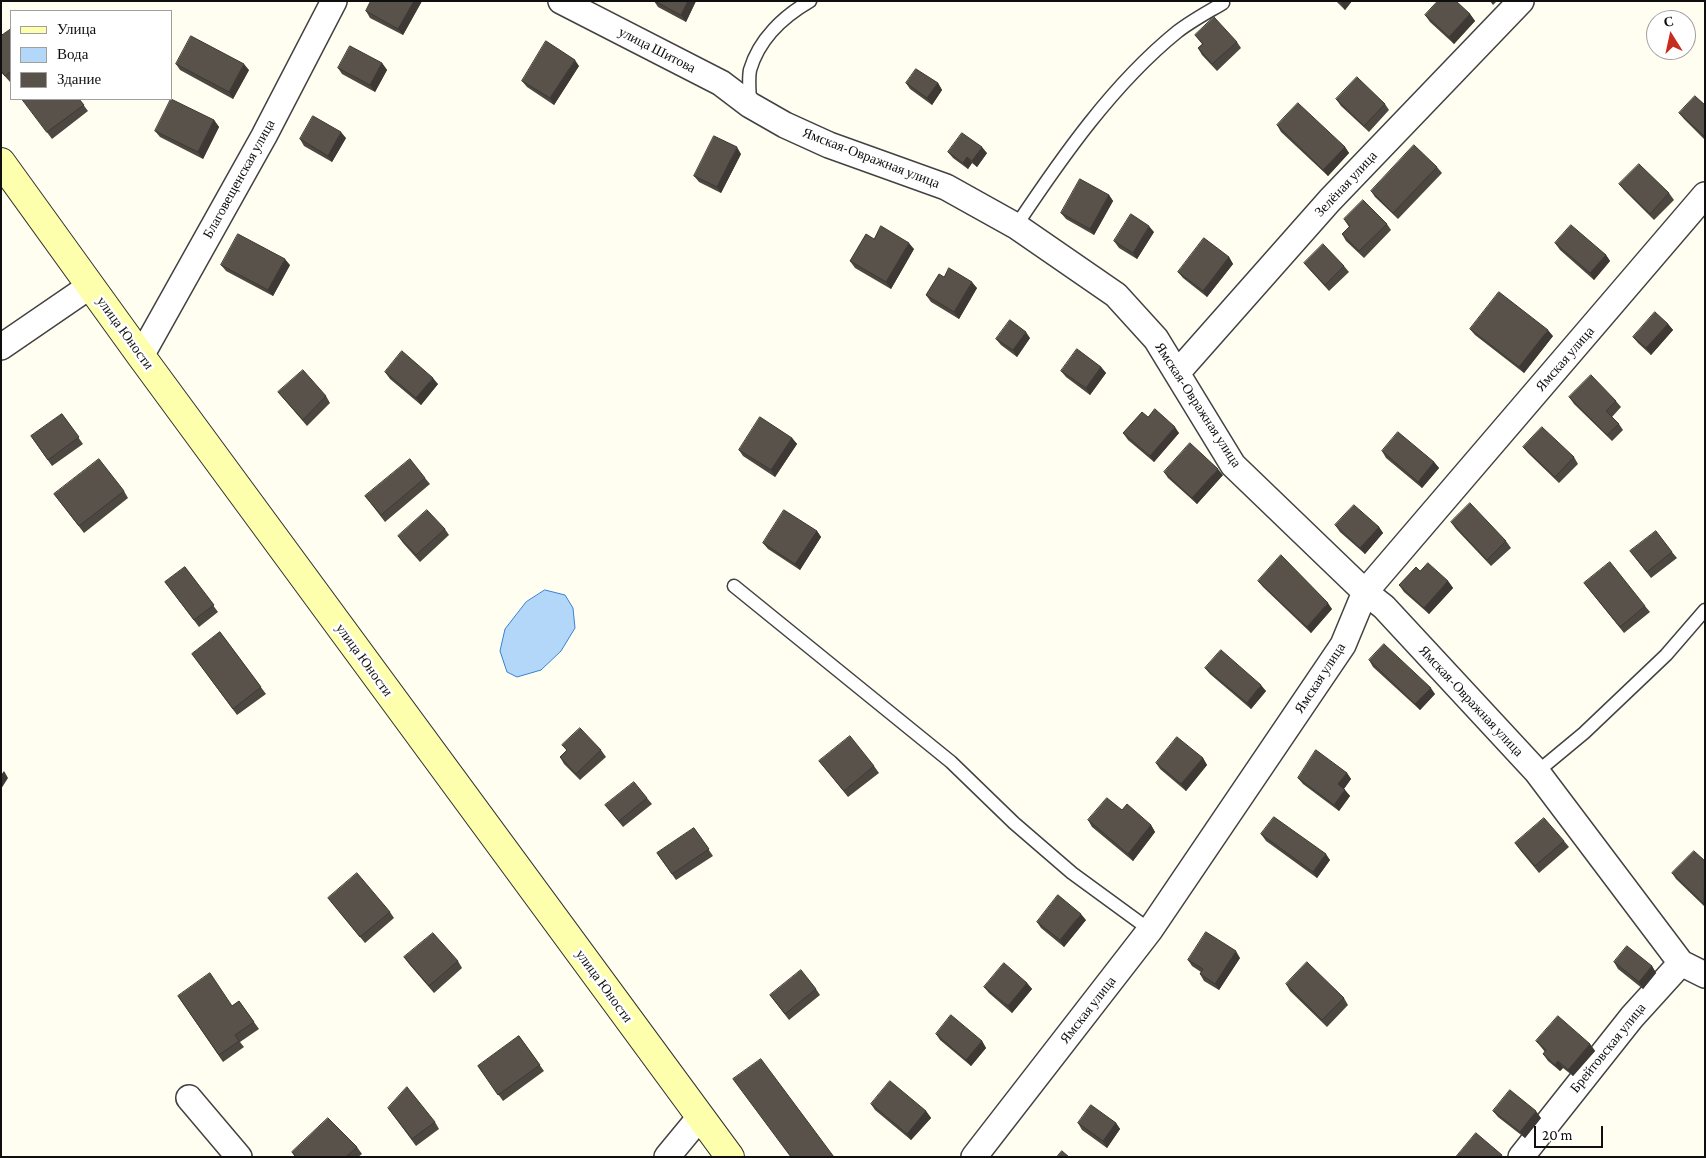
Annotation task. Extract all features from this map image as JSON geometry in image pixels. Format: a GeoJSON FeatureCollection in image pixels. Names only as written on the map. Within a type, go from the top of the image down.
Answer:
{"type":"FeatureCollection","features":[{"type":"Feature","properties":{"kind":"street","name":"Благовещенская улица"},"geometry":{"type":"LineString","coordinates":[[141,356],[264,136],[334,1]]}},
{"type":"Feature","properties":{"kind":"street","name":"улица Шитова"},"geometry":{"type":"LineString","coordinates":[[561,1],[722,83],[750,105]]}},
{"type":"Feature","properties":{"kind":"street","name":"Зелёная улица"},"geometry":{"type":"LineString","coordinates":[[1177,373],[1330,200],[1521,1]]}},
{"type":"Feature","properties":{"kind":"street","name":"Ямская-Овражная улица"},"geometry":{"type":"LineString","coordinates":[[750,105],[785,125],[829,145],[946,187],[1016,226],[1116,295],[1156,339],[1233,464],[1365,592],[1384,607],[1537,772],[1681,963]]}},
{"type":"Feature","properties":{"kind":"street","name":"улица Юности"},"geometry":{"type":"LineString","coordinates":[[1,162],[141,356],[730,1157]]}},
{"type":"Feature","properties":{"kind":"street","name":"Ямская улица"},"geometry":{"type":"LineString","coordinates":[[974,1157],[1150,930],[1343,645],[1365,592],[1705,194]]}},
{"type":"Feature","properties":{"kind":"street"},"geometry":{"type":"LineString","coordinates":[[1,347],[90,286]]}},
{"type":"Feature","properties":{"kind":"street"},"geometry":{"type":"LineString","coordinates":[[1681,963],[1705,975]]}},
{"type":"Feature","properties":{"kind":"street","name":"Брейтовская улица"},"geometry":{"type":"LineString","coordinates":[[1521,1157],[1632,1016],[1681,963]]}},
{"type":"Feature","properties":{"kind":"street"},"geometry":{"type":"LineString","coordinates":[[189,1098],[239,1157]]}},
{"type":"Feature","properties":{"kind":"street"},"geometry":{"type":"LineString","coordinates":[[667,1157],[700,1117]]}},
{"type":"Feature","properties":{"kind":"lane"},"geometry":{"type":"LineString","coordinates":[[750,105],[750,71],[762,44],[791,12],[810,1]]}},
{"type":"Feature","properties":{"kind":"lane"},"geometry":{"type":"LineString","coordinates":[[1016,226],[1053,171],[1092,120],[1138,68],[1178,31],[1222,3]]}},
{"type":"Feature","properties":{"kind":"lane"},"geometry":{"type":"LineString","coordinates":[[734,586],[951,762],[1014,823],[1072,873],[1150,930]]}},
{"type":"Feature","properties":{"kind":"lane"},"geometry":{"type":"LineString","coordinates":[[1537,772],[1584,733],[1666,655],[1705,610]]}},
{"type":"Feature","properties":{"kind":"water"},"geometry":{"type":"Polygon","coordinates":[[[545,590],[565,595],[573,608],[575,628],[561,651],[541,670],[517,677],[507,672],[500,651],[505,629],[526,602],[545,590]]]}},
{"type":"Feature","properties":{"kind":"building"},"geometry":{"type":"Polygon","coordinates":[[[371,1],[414,1],[398,29],[366,11],[371,1]]]}},
{"type":"Feature","properties":{"kind":"building"},"geometry":{"type":"Polygon","coordinates":[[[655,1],[688,1],[681,15],[655,1]]]}},
{"type":"Feature","properties":{"kind":"building"},"geometry":{"type":"Polygon","coordinates":[[[1438,1],[1456,1],[1470,14],[1449,37],[1425,15],[1438,1]]]}},
{"type":"Feature","properties":{"kind":"building"},"geometry":{"type":"Polygon","coordinates":[[[1214,17],[1237,42],[1212,64],[1198,48],[1203,44],[1195,35],[1214,17]]]}},
{"type":"Feature","properties":{"kind":"building"},"geometry":{"type":"Polygon","coordinates":[[[10,30],[10,72],[5,76],[1,71],[1,36],[10,30]]]}},
{"type":"Feature","properties":{"kind":"building"},"geometry":{"type":"Polygon","coordinates":[[[191,36],[244,64],[229,92],[176,64],[191,36]]]}},
{"type":"Feature","properties":{"kind":"building"},"geometry":{"type":"Polygon","coordinates":[[[546,41],[575,60],[550,98],[522,81],[546,41]]]}},
{"type":"Feature","properties":{"kind":"building"},"geometry":{"type":"Polygon","coordinates":[[[350,46],[382,63],[370,85],[338,68],[350,46]]]}},
{"type":"Feature","properties":{"kind":"building"},"geometry":{"type":"Polygon","coordinates":[[[916,69],[938,83],[927,98],[906,83],[916,69]]]}},
{"type":"Feature","properties":{"kind":"building"},"geometry":{"type":"Polygon","coordinates":[[[1357,77],[1385,104],[1364,126],[1336,99],[1357,77]]]}},
{"type":"Feature","properties":{"kind":"building"},"geometry":{"type":"Polygon","coordinates":[[[1695,96],[1705,105],[1705,137],[1679,113],[1695,96]]]}},
{"type":"Feature","properties":{"kind":"building"},"geometry":{"type":"Polygon","coordinates":[[[172,99],[214,120],[198,152],[155,131],[172,99]]]}},
{"type":"Feature","properties":{"kind":"building"},"geometry":{"type":"Polygon","coordinates":[[[23,100],[80,100],[84,105],[47,132],[23,100]]]}},
{"type":"Feature","properties":{"kind":"building"},"geometry":{"type":"Polygon","coordinates":[[[1298,103],[1345,147],[1323,170],[1277,125],[1298,103]]]}},
{"type":"Feature","properties":{"kind":"building"},"geometry":{"type":"Polygon","coordinates":[[[313,116],[341,132],[328,156],[300,139],[313,116]]]}},
{"type":"Feature","properties":{"kind":"building"},"geometry":{"type":"Polygon","coordinates":[[[962,133],[982,147],[972,161],[967,157],[963,163],[948,152],[962,133]]]}},
{"type":"Feature","properties":{"kind":"building"},"geometry":{"type":"Polygon","coordinates":[[[714,136],[737,147],[717,187],[694,176],[714,136]]]}},
{"type":"Feature","properties":{"kind":"building"},"geometry":{"type":"Polygon","coordinates":[[[1414,145],[1437,167],[1393,213],[1371,191],[1414,145]]]}},
{"type":"Feature","properties":{"kind":"building"},"geometry":{"type":"Polygon","coordinates":[[[1639,164],[1669,193],[1650,214],[1619,184],[1639,164]]]}},
{"type":"Feature","properties":{"kind":"building"},"geometry":{"type":"Polygon","coordinates":[[[1080,179],[1109,195],[1090,229],[1061,213],[1080,179]]]}},
{"type":"Feature","properties":{"kind":"building"},"geometry":{"type":"Polygon","coordinates":[[[1363,200],[1387,224],[1359,251],[1342,234],[1350,226],[1344,219],[1363,200]]]}},
{"type":"Feature","properties":{"kind":"building"},"geometry":{"type":"Polygon","coordinates":[[[1131,214],[1149,226],[1133,253],[1114,241],[1131,214]]]}},
{"type":"Feature","properties":{"kind":"building"},"geometry":{"type":"Polygon","coordinates":[[[1571,225],[1606,255],[1590,273],[1555,243],[1571,225]]]}},
{"type":"Feature","properties":{"kind":"building"},"geometry":{"type":"Polygon","coordinates":[[[881,226],[909,243],[886,282],[850,261],[866,234],[874,239],[881,226]]]}},
{"type":"Feature","properties":{"kind":"building"},"geometry":{"type":"Polygon","coordinates":[[[238,234],[285,259],[268,290],[221,265],[238,234]]]}},
{"type":"Feature","properties":{"kind":"building"},"geometry":{"type":"Polygon","coordinates":[[[1204,238],[1229,257],[1203,291],[1178,272],[1204,238]]]}},
{"type":"Feature","properties":{"kind":"building"},"geometry":{"type":"Polygon","coordinates":[[[1323,244],[1344,266],[1325,285],[1304,263],[1323,244]]]}},
{"type":"Feature","properties":{"kind":"building"},"geometry":{"type":"Polygon","coordinates":[[[949,268],[972,282],[954,312],[926,295],[939,274],[944,277],[949,268]]]}},
{"type":"Feature","properties":{"kind":"building"},"geometry":{"type":"Polygon","coordinates":[[[1499,292],[1548,330],[1519,367],[1470,329],[1499,292]]]}},
{"type":"Feature","properties":{"kind":"building"},"geometry":{"type":"Polygon","coordinates":[[[1655,312],[1668,324],[1646,348],[1633,337],[1655,312]]]}},
{"type":"Feature","properties":{"kind":"building"},"geometry":{"type":"Polygon","coordinates":[[[1010,320],[1026,332],[1013,350],[996,339],[1010,320]]]}},
{"type":"Feature","properties":{"kind":"building"},"geometry":{"type":"Polygon","coordinates":[[[1077,349],[1101,367],[1086,388],[1061,371],[1077,349]]]}},
{"type":"Feature","properties":{"kind":"building"},"geometry":{"type":"Polygon","coordinates":[[[402,351],[433,378],[416,398],[385,372],[402,351]]]}},
{"type":"Feature","properties":{"kind":"building"},"geometry":{"type":"Polygon","coordinates":[[[303,370],[326,396],[303,420],[278,392],[303,370]]]}},
{"type":"Feature","properties":{"kind":"building"},"geometry":{"type":"Polygon","coordinates":[[[1591,375],[1616,401],[1606,411],[1619,424],[1607,435],[1569,397],[1591,375]]]}},
{"type":"Feature","properties":{"kind":"building"},"geometry":{"type":"Polygon","coordinates":[[[1155,409],[1175,427],[1150,456],[1123,433],[1142,412],[1148,417],[1155,409]]]}},
{"type":"Feature","properties":{"kind":"building"},"geometry":{"type":"Polygon","coordinates":[[[62,414],[79,437],[48,460],[31,436],[62,414]]]}},
{"type":"Feature","properties":{"kind":"building"},"geometry":{"type":"Polygon","coordinates":[[[760,417],[792,438],[771,470],[739,450],[760,417]]]}},
{"type":"Feature","properties":{"kind":"building"},"geometry":{"type":"Polygon","coordinates":[[[1542,427],[1574,457],[1555,477],[1523,447],[1542,427]]]}},
{"type":"Feature","properties":{"kind":"building"},"geometry":{"type":"Polygon","coordinates":[[[1398,432],[1434,462],[1418,482],[1382,451],[1398,432]]]}},
{"type":"Feature","properties":{"kind":"building"},"geometry":{"type":"Polygon","coordinates":[[[1190,443],[1218,469],[1192,498],[1164,472],[1190,443]]]}},
{"type":"Feature","properties":{"kind":"building"},"geometry":{"type":"Polygon","coordinates":[[[99,459],[124,491],[79,526],[54,494],[99,459]]]}},
{"type":"Feature","properties":{"kind":"building"},"geometry":{"type":"Polygon","coordinates":[[[410,459],[425,478],[381,515],[365,496],[410,459]]]}},
{"type":"Feature","properties":{"kind":"building"},"geometry":{"type":"Polygon","coordinates":[[[1470,503],[1506,541],[1487,560],[1451,522],[1470,503]]]}},
{"type":"Feature","properties":{"kind":"building"},"geometry":{"type":"Polygon","coordinates":[[[1354,505],[1379,527],[1360,548],[1335,525],[1354,505]]]}},
{"type":"Feature","properties":{"kind":"building"},"geometry":{"type":"Polygon","coordinates":[[[427,510],[445,529],[416,555],[398,536],[427,510]]]}},
{"type":"Feature","properties":{"kind":"building"},"geometry":{"type":"Polygon","coordinates":[[[784,510],[817,531],[795,564],[763,543],[784,510]]]}},
{"type":"Feature","properties":{"kind":"building"},"geometry":{"type":"Polygon","coordinates":[[[1656,531],[1672,552],[1647,572],[1630,551],[1656,531]]]}},
{"type":"Feature","properties":{"kind":"building"},"geometry":{"type":"Polygon","coordinates":[[[1281,555],[1328,603],[1307,627],[1258,581],[1281,555]]]}},
{"type":"Feature","properties":{"kind":"building"},"geometry":{"type":"Polygon","coordinates":[[[1610,562],[1645,606],[1620,627],[1584,583],[1610,562]]]}},
{"type":"Feature","properties":{"kind":"building"},"geometry":{"type":"Polygon","coordinates":[[[1428,563],[1448,581],[1424,608],[1399,585],[1416,567],[1420,571],[1428,563]]]}},
{"type":"Feature","properties":{"kind":"building"},"geometry":{"type":"Polygon","coordinates":[[[185,567],[214,605],[194,620],[165,582],[185,567]]]}},
{"type":"Feature","properties":{"kind":"building"},"geometry":{"type":"Polygon","coordinates":[[[220,632],[261,687],[233,709],[192,654],[220,632]]]}},
{"type":"Feature","properties":{"kind":"building"},"geometry":{"type":"Polygon","coordinates":[[[1384,644],[1431,688],[1415,704],[1369,660],[1384,644]]]}},
{"type":"Feature","properties":{"kind":"building"},"geometry":{"type":"Polygon","coordinates":[[[1221,650],[1261,685],[1247,703],[1205,668],[1221,650]]]}},
{"type":"Feature","properties":{"kind":"building"},"geometry":{"type":"Polygon","coordinates":[[[580,728],[601,750],[576,774],[560,757],[567,750],[562,745],[580,728]]]}},
{"type":"Feature","properties":{"kind":"building"},"geometry":{"type":"Polygon","coordinates":[[[850,736],[874,766],[844,791],[819,761],[850,736]]]}},
{"type":"Feature","properties":{"kind":"building"},"geometry":{"type":"Polygon","coordinates":[[[1177,737],[1203,758],[1181,784],[1156,763],[1177,737]]]}},
{"type":"Feature","properties":{"kind":"building"},"geometry":{"type":"Polygon","coordinates":[[[1316,750],[1347,773],[1338,784],[1345,790],[1334,805],[1298,778],[1316,750]]]}},
{"type":"Feature","properties":{"kind":"building"},"geometry":{"type":"Polygon","coordinates":[[[634,782],[647,798],[619,821],[605,805],[634,782]]]}},
{"type":"Feature","properties":{"kind":"building"},"geometry":{"type":"Polygon","coordinates":[[[1107,798],[1122,810],[1127,804],[1151,825],[1128,854],[1088,820],[1107,798]]]}},
{"type":"Feature","properties":{"kind":"building"},"geometry":{"type":"Polygon","coordinates":[[[1274,817],[1326,854],[1313,872],[1261,834],[1274,817]]]}},
{"type":"Feature","properties":{"kind":"building"},"geometry":{"type":"Polygon","coordinates":[[[1544,818],[1564,841],[1535,866],[1515,843],[1544,818]]]}},
{"type":"Feature","properties":{"kind":"building"},"geometry":{"type":"Polygon","coordinates":[[[694,828],[709,849],[672,874],[657,853],[694,828]]]}},
{"type":"Feature","properties":{"kind":"building"},"geometry":{"type":"Polygon","coordinates":[[[1694,851],[1705,861],[1704,904],[1672,873],[1694,851]]]}},
{"type":"Feature","properties":{"kind":"building"},"geometry":{"type":"Polygon","coordinates":[[[357,873],[390,912],[360,937],[328,898],[357,873]]]}},
{"type":"Feature","properties":{"kind":"building"},"geometry":{"type":"Polygon","coordinates":[[[1058,895],[1081,914],[1060,940],[1037,922],[1058,895]]]}},
{"type":"Feature","properties":{"kind":"building"},"geometry":{"type":"Polygon","coordinates":[[[1206,932],[1236,951],[1215,984],[1200,974],[1203,969],[1188,960],[1206,932]]]}},
{"type":"Feature","properties":{"kind":"building"},"geometry":{"type":"Polygon","coordinates":[[[433,933],[458,961],[429,986],[404,957],[433,933]]]}},
{"type":"Feature","properties":{"kind":"building"},"geometry":{"type":"Polygon","coordinates":[[[1627,946],[1652,966],[1639,982],[1614,962],[1627,946]]]}},
{"type":"Feature","properties":{"kind":"building"},"geometry":{"type":"Polygon","coordinates":[[[1307,962],[1344,998],[1322,1020],[1286,984],[1307,962]]]}},
{"type":"Feature","properties":{"kind":"building"},"geometry":{"type":"Polygon","coordinates":[[[1004,963],[1027,983],[1008,1006],[984,987],[1004,963]]]}},
{"type":"Feature","properties":{"kind":"building"},"geometry":{"type":"Polygon","coordinates":[[[801,970],[816,989],[785,1014],[770,995],[801,970]]]}},
{"type":"Feature","properties":{"kind":"building"},"geometry":{"type":"Polygon","coordinates":[[[210,973],[232,1006],[239,1001],[254,1022],[235,1035],[239,1041],[219,1055],[178,996],[210,973]]]}},
{"type":"Feature","properties":{"kind":"building"},"geometry":{"type":"Polygon","coordinates":[[[951,1015],[982,1041],[966,1060],[936,1034],[951,1015]]]}},
{"type":"Feature","properties":{"kind":"building"},"geometry":{"type":"Polygon","coordinates":[[[1558,1016],[1590,1044],[1568,1070],[1558,1061],[1555,1065],[1543,1054],[1546,1050],[1536,1041],[1558,1016]]]}},
{"type":"Feature","properties":{"kind":"building"},"geometry":{"type":"Polygon","coordinates":[[[519,1036],[540,1065],[498,1095],[478,1066],[519,1036]]]}},
{"type":"Feature","properties":{"kind":"building"},"geometry":{"type":"Polygon","coordinates":[[[761,1059],[834,1157],[791,1157],[733,1079],[761,1059]]]}},
{"type":"Feature","properties":{"kind":"building"},"geometry":{"type":"Polygon","coordinates":[[[890,1081],[926,1111],[907,1134],[871,1104],[890,1081]]]}},
{"type":"Feature","properties":{"kind":"building"},"geometry":{"type":"Polygon","coordinates":[[[407,1087],[435,1122],[412,1139],[388,1108],[407,1087]]]}},
{"type":"Feature","properties":{"kind":"building"},"geometry":{"type":"Polygon","coordinates":[[[1510,1090],[1536,1111],[1520,1132],[1493,1111],[1510,1090]]]}},
{"type":"Feature","properties":{"kind":"building"},"geometry":{"type":"Polygon","coordinates":[[[1091,1105],[1116,1123],[1103,1141],[1078,1123],[1091,1105]]]}},
{"type":"Feature","properties":{"kind":"building"},"geometry":{"type":"Polygon","coordinates":[[[328,1118],[357,1147],[346,1157],[296,1157],[292,1152],[328,1118]]]}},
{"type":"Feature","properties":{"kind":"building"},"geometry":{"type":"Polygon","coordinates":[[[1476,1133],[1502,1155],[1501,1157],[1456,1157],[1476,1133]]]}},
{"type":"Feature","properties":{"kind":"building"},"geometry":{"type":"Polygon","coordinates":[[[1062,1151],[1069,1157],[1057,1157],[1062,1151]]]}}]}
